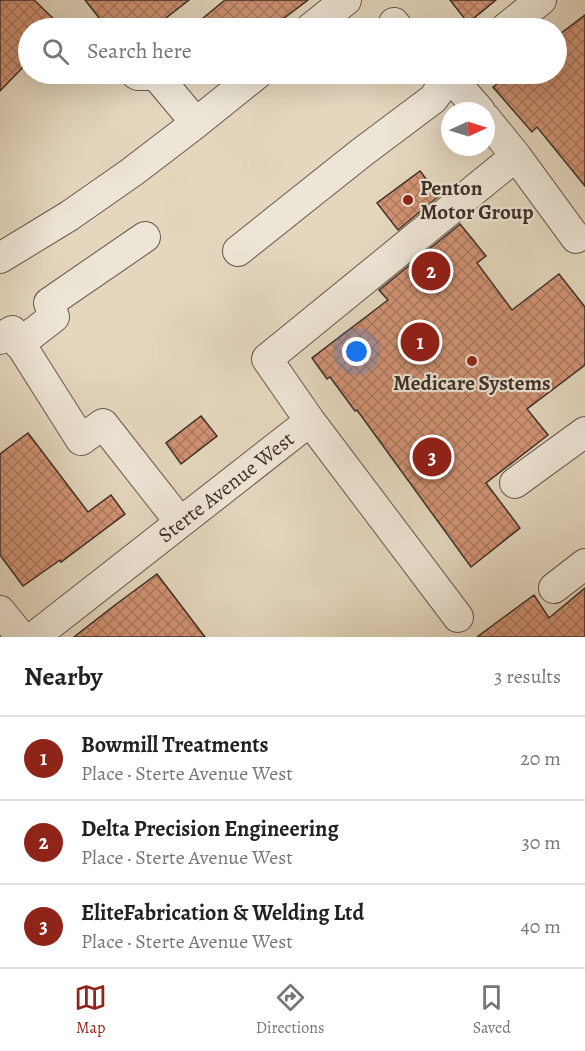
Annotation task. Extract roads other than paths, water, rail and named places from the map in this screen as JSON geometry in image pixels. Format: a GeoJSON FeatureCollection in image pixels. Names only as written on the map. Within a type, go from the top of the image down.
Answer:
{"type":"FeatureCollection","features":[{"type":"Feature","properties":{"kind":"street"},"geometry":{"type":"LineString","coordinates":[[324,18],[346,0]]}},
{"type":"Feature","properties":{"kind":"street"},"geometry":{"type":"LineString","coordinates":[[518,18],[541,0]]}},
{"type":"Feature","properties":{"kind":"street"},"geometry":{"type":"LineString","coordinates":[[159,84],[196,123]]}},
{"type":"Feature","properties":{"kind":"street"},"geometry":{"type":"LineString","coordinates":[[0,258],[69,216],[196,123],[244,84]]}},
{"type":"Feature","properties":{"kind":"street"},"geometry":{"type":"LineString","coordinates":[[238,251],[433,99],[443,84]]}},
{"type":"Feature","properties":{"kind":"street"},"geometry":{"type":"LineString","coordinates":[[458,84],[473,102]]}},
{"type":"Feature","properties":{"kind":"street"},"geometry":{"type":"LineString","coordinates":[[495,130],[576,238]]}},
{"type":"Feature","properties":{"kind":"street"},"geometry":{"type":"LineString","coordinates":[[310,422],[267,359],[516,156]]}},
{"type":"Feature","properties":{"kind":"street"},"geometry":{"type":"LineString","coordinates":[[145,237],[49,303],[54,317],[10,342],[81,440],[103,424],[180,522]]}},
{"type":"Feature","properties":{"kind":"street","name":"Sterte Avenue West"},"geometry":{"type":"LineString","coordinates":[[34,637],[310,422],[458,616]]}},
{"type":"Feature","properties":{"kind":"street"},"geometry":{"type":"LineString","coordinates":[[515,483],[585,432]]}},
{"type":"Feature","properties":{"kind":"street"},"geometry":{"type":"LineString","coordinates":[[554,588],[585,564]]}},
{"type":"Feature","properties":{"kind":"street"},"geometry":{"type":"LineString","coordinates":[[0,611],[21,637]]}},
{"type":"Feature","properties":{"kind":"place","name":"Penton Motor Group"},"geometry":{"type":"Point","coordinates":[408,200]}},
{"type":"Feature","properties":{"kind":"place","name":"Delta Precision Engineering"},"geometry":{"type":"Point","coordinates":[431,271]}},
{"type":"Feature","properties":{"kind":"place","name":"Bowmill Treatments"},"geometry":{"type":"Point","coordinates":[420,342]}},
{"type":"Feature","properties":{"kind":"place","name":"Medicare Systems"},"geometry":{"type":"Point","coordinates":[472,361]}},
{"type":"Feature","properties":{"kind":"place","name":"EliteFabrication & Welding Ltd"},"geometry":{"type":"Point","coordinates":[432,457]}}]}
